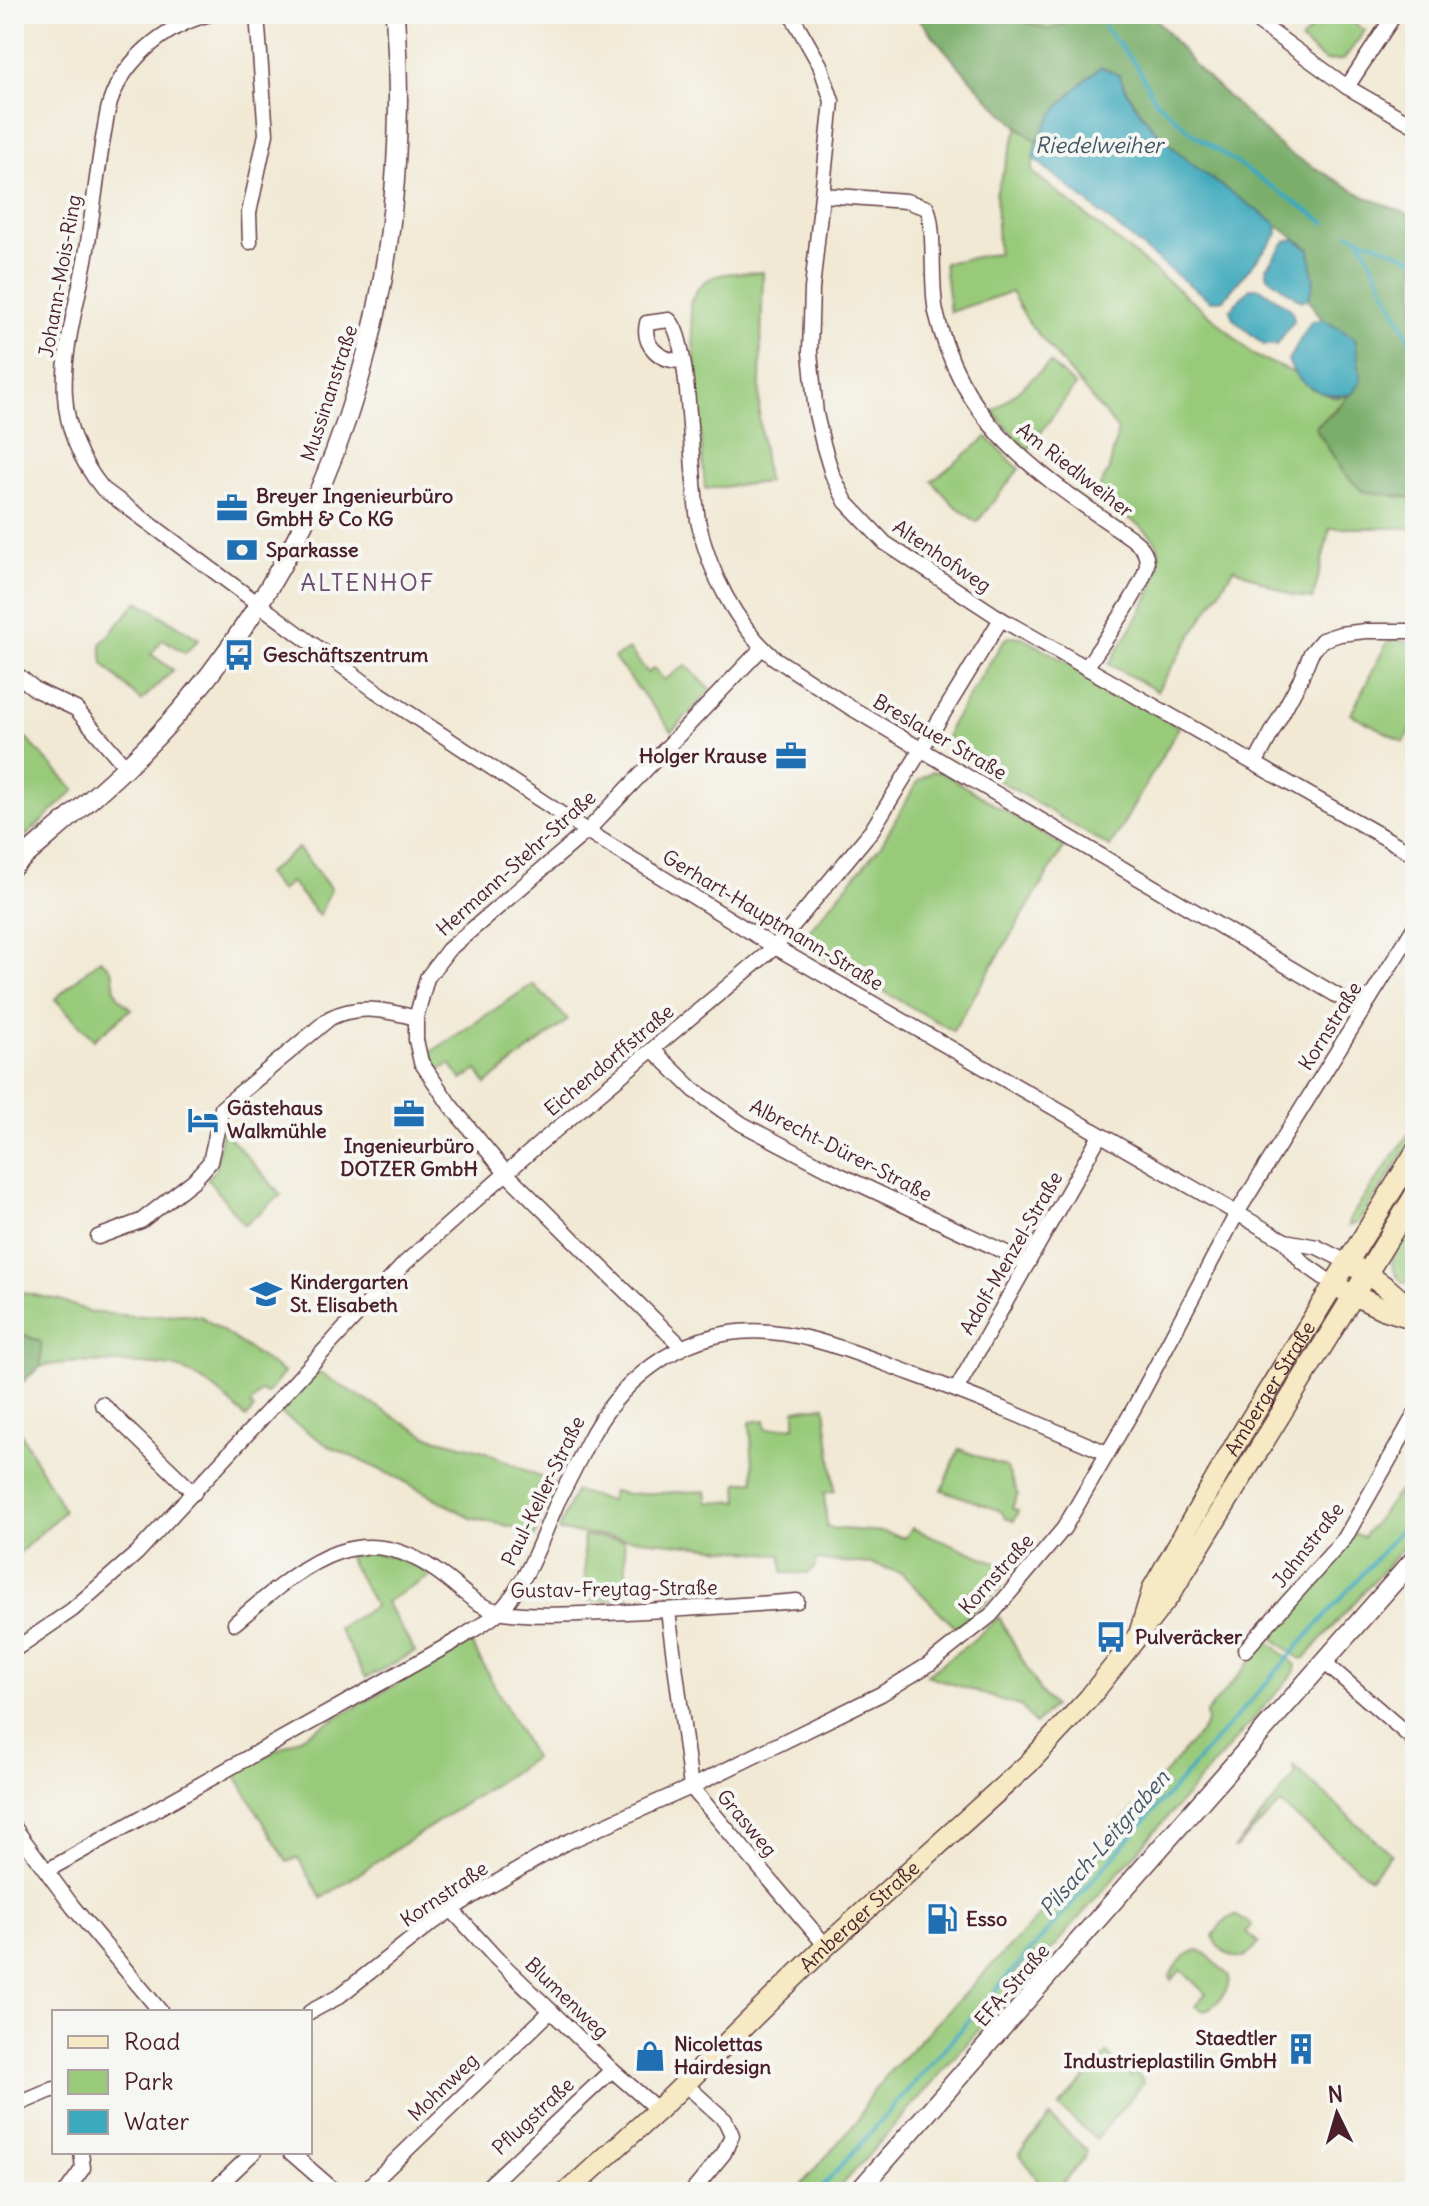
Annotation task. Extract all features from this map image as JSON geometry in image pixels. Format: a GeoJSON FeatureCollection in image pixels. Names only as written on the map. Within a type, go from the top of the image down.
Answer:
{"type":"FeatureCollection","features":[{"type":"Feature","properties":{"kind":"main road","name":"Amberger Straße"},"geometry":{"type":"LineString","coordinates":[[1140,1631],[1153,1588],[1238,1440],[1415,1153]]}},
{"type":"Feature","properties":{"kind":"main road","name":"Amberger Straße"},"geometry":{"type":"LineString","coordinates":[[567,2192],[658,2110],[826,1946],[1046,1747],[1101,1684],[1169,1596],[1415,1195]]}},
{"type":"Feature","properties":{"kind":"main road"},"geometry":{"type":"LineString","coordinates":[[1347,1262],[1407,1307],[1415,1319]]}},
{"type":"Feature","properties":{"kind":"main road"},"geometry":{"type":"LineString","coordinates":[[1333,1284],[1391,1313],[1415,1319]]}},
{"type":"Feature","properties":{"kind":"street","name":"Johann-Mois-Ring"},"geometry":{"type":"LineString","coordinates":[[210,14],[180,25],[156,40],[125,71],[112,93],[81,279],[65,351],[63,383],[76,441],[91,474],[103,489],[260,604]]}},
{"type":"Feature","properties":{"kind":"street"},"geometry":{"type":"LineString","coordinates":[[250,242],[249,213],[266,134],[257,14]]}},
{"type":"Feature","properties":{"kind":"street","name":"Mussinanstraße"},"geometry":{"type":"LineString","coordinates":[[14,866],[126,767],[186,704],[260,604],[304,521],[338,446],[363,371],[390,242],[396,166],[395,14]]}},
{"type":"Feature","properties":{"kind":"street","name":"Altenhofweg"},"geometry":{"type":"LineString","coordinates":[[791,14],[820,65],[832,101],[812,289],[810,352],[816,414],[832,474],[846,502],[885,543],[1001,619],[1415,855]]}},
{"type":"Feature","properties":{"kind":"street"},"geometry":{"type":"LineString","coordinates":[[1247,14],[1347,87],[1415,126]]}},
{"type":"Feature","properties":{"kind":"street"},"geometry":{"type":"LineString","coordinates":[[1347,87],[1395,14]]}},
{"type":"Feature","properties":{"kind":"street","name":"Am Riedlweiher"},"geometry":{"type":"LineString","coordinates":[[823,195],[906,201],[927,208],[932,289],[941,331],[966,391],[1006,445],[1131,538],[1146,554],[1147,565],[1137,588],[1086,668]]}},
{"type":"Feature","properties":{"kind":"street","name":"Breslauer Straße"},"geometry":{"type":"LineString","coordinates":[[682,361],[698,523],[722,588],[762,648],[809,681],[1363,1011]]}},
{"type":"Feature","properties":{"kind":"street","name":"Gerhart-Hauptmann-Straße"},"geometry":{"type":"LineString","coordinates":[[260,604],[376,691],[587,831],[775,947],[1285,1241],[1317,1247],[1347,1262]]}},
{"type":"Feature","properties":{"kind":"street","name":"Eichendorffstraße"},"geometry":{"type":"LineString","coordinates":[[14,1650],[72,1610],[137,1553],[400,1268],[506,1173],[775,947],[854,854],[1001,619]]}},
{"type":"Feature","properties":{"kind":"street"},"geometry":{"type":"LineString","coordinates":[[1256,762],[1311,653],[1322,640],[1366,631],[1415,631]]}},
{"type":"Feature","properties":{"kind":"street","name":"Hermann-Stehr-Straße"},"geometry":{"type":"LineString","coordinates":[[681,1346],[506,1173],[429,1077],[421,1062],[416,1040],[416,1018],[427,978],[448,950],[587,831],[762,648]]}},
{"type":"Feature","properties":{"kind":"street"},"geometry":{"type":"LineString","coordinates":[[14,672],[36,690],[76,709],[126,767]]}},
{"type":"Feature","properties":{"kind":"street","name":"Kornstraße"},"geometry":{"type":"LineString","coordinates":[[312,2011],[338,1997],[452,1910],[563,1844],[691,1787],[881,1694],[928,1665],[981,1624],[1007,1598],[1058,1536],[1134,1408],[1237,1213],[1415,926]]}},
{"type":"Feature","properties":{"kind":"street"},"geometry":{"type":"LineString","coordinates":[[98,1237],[141,1221],[194,1180],[210,1162],[222,1108],[321,1024],[343,1012],[369,1008],[416,1018]]}},
{"type":"Feature","properties":{"kind":"street","name":"Albrecht-Dürer-Straße"},"geometry":{"type":"LineString","coordinates":[[653,1050],[694,1090],[756,1132],[1028,1263]]}},
{"type":"Feature","properties":{"kind":"street","name":"Adolf-Menzel-Straße"},"geometry":{"type":"LineString","coordinates":[[956,1390],[1100,1135]]}},
{"type":"Feature","properties":{"kind":"street","name":"Gerhart-Hauptmann-Straße"},"geometry":{"type":"LineString","coordinates":[[1285,1241],[1303,1263],[1333,1284]]}},
{"type":"Feature","properties":{"kind":"street","name":"Paul-Keller-Straße"},"geometry":{"type":"LineString","coordinates":[[48,1870],[461,1638],[499,1612],[518,1588],[534,1558],[558,1503],[605,1412],[639,1375],[695,1340],[729,1333],[764,1331],[819,1341],[956,1390],[1107,1453]]}},
{"type":"Feature","properties":{"kind":"street"},"geometry":{"type":"LineString","coordinates":[[102,1404],[194,1493]]}},
{"type":"Feature","properties":{"kind":"street","name":"Jahnstraße"},"geometry":{"type":"LineString","coordinates":[[1245,1650],[1345,1538],[1415,1414]]}},
{"type":"Feature","properties":{"kind":"street","name":"Gustav-Freytag-Straße"},"geometry":{"type":"LineString","coordinates":[[235,1623],[272,1592],[317,1562],[347,1548],[373,1545],[407,1553],[444,1576],[472,1601],[499,1612],[550,1615],[668,1611],[797,1601]]}},
{"type":"Feature","properties":{"kind":"street","name":"EFA-Straße"},"geometry":{"type":"LineString","coordinates":[[858,2192],[1415,1558]]}},
{"type":"Feature","properties":{"kind":"street","name":"Grasweg"},"geometry":{"type":"LineString","coordinates":[[668,1611],[691,1787],[826,1946]]}},
{"type":"Feature","properties":{"kind":"street"},"geometry":{"type":"LineString","coordinates":[[1324,1662],[1415,1741]]}},
{"type":"Feature","properties":{"kind":"street"},"geometry":{"type":"LineString","coordinates":[[14,1827],[73,1907],[159,2010]]}},
{"type":"Feature","properties":{"kind":"street","name":"Blumenweg"},"geometry":{"type":"LineString","coordinates":[[452,1910],[551,2011],[658,2110]]}},
{"type":"Feature","properties":{"kind":"street","name":"Mohnweg"},"geometry":{"type":"LineString","coordinates":[[363,2192],[551,2011]]}},
{"type":"Feature","properties":{"kind":"street","name":"Pflugstraße"},"geometry":{"type":"LineString","coordinates":[[482,2192],[612,2070]]}},
{"type":"Feature","properties":{"kind":"street"},"geometry":{"type":"LineString","coordinates":[[685,2084],[725,2120],[732,2135],[724,2153],[692,2192]]}},
{"type":"Feature","properties":{"kind":"street"},"geometry":{"type":"LineString","coordinates":[[14,2106],[52,2093]]}},
{"type":"Feature","properties":{"kind":"street"},"geometry":{"type":"LineString","coordinates":[[66,2192],[83,2168],[81,2154]]}},
{"type":"Feature","properties":{"kind":"street"},"geometry":{"type":"LineString","coordinates":[[212,2192],[252,2154]]}},
{"type":"Feature","properties":{"kind":"street"},"geometry":{"type":"LineString","coordinates":[[292,2154],[336,2192]]}},
{"type":"Feature","properties":{"kind":"green space"},"geometry":{"type":"Polygon","coordinates":[[[915,14],[1011,14],[1048,30],[1065,24],[1069,14],[1152,14],[1194,65],[1284,150],[1366,197],[1415,217],[1415,498],[1362,491],[1344,473],[1315,427],[1334,412],[1361,381],[1355,338],[1322,319],[1308,299],[1314,283],[1310,249],[1177,151],[1134,103],[1119,75],[1061,107],[1036,141],[987,97],[915,14]]]}},
{"type":"Feature","properties":{"kind":"green space"},"geometry":{"type":"Polygon","coordinates":[[[1011,14],[1069,14],[1065,24],[1048,30],[1011,14]]]}},
{"type":"Feature","properties":{"kind":"green space"},"geometry":{"type":"Polygon","coordinates":[[[1323,14],[1356,14],[1352,21],[1365,31],[1343,60],[1325,61],[1301,41],[1323,14]]]}},
{"type":"Feature","properties":{"kind":"green space"},"geometry":{"type":"Polygon","coordinates":[[[1018,127],[1036,141],[1032,172],[1217,321],[1253,355],[1292,372],[1314,389],[1335,398],[1352,394],[1315,427],[1344,473],[1397,497],[1415,498],[1415,528],[1330,528],[1313,599],[1291,595],[1234,568],[1157,691],[1109,664],[1145,603],[1158,568],[1159,553],[1155,541],[1143,528],[1093,500],[1109,470],[1118,430],[1029,323],[1011,292],[950,312],[944,263],[998,253],[996,193],[1018,127]]]}},
{"type":"Feature","properties":{"kind":"green space"},"geometry":{"type":"Polygon","coordinates":[[[763,272],[759,418],[767,482],[705,489],[690,304],[702,284],[719,275],[763,272]]]}},
{"type":"Feature","properties":{"kind":"green space"},"geometry":{"type":"Polygon","coordinates":[[[1050,363],[1075,386],[1027,451],[993,412],[1050,363]]]}},
{"type":"Feature","properties":{"kind":"green space"},"geometry":{"type":"Polygon","coordinates":[[[987,437],[1019,469],[977,522],[953,504],[932,481],[987,437]]]}},
{"type":"Feature","properties":{"kind":"green space"},"geometry":{"type":"Polygon","coordinates":[[[138,601],[199,639],[185,653],[163,639],[151,654],[173,670],[141,701],[103,664],[101,644],[138,601]]]}},
{"type":"Feature","properties":{"kind":"green space"},"geometry":{"type":"Polygon","coordinates":[[[1011,636],[1022,637],[1179,727],[1110,847],[955,754],[950,747],[947,737],[951,725],[1004,640],[1011,636]]]}},
{"type":"Feature","properties":{"kind":"green space"},"geometry":{"type":"Polygon","coordinates":[[[1387,642],[1415,643],[1415,723],[1404,742],[1351,714],[1387,642]]]}},
{"type":"Feature","properties":{"kind":"green space"},"geometry":{"type":"Polygon","coordinates":[[[629,649],[648,673],[654,668],[664,680],[686,665],[711,690],[672,731],[614,658],[629,649]]]}},
{"type":"Feature","properties":{"kind":"green space"},"geometry":{"type":"Polygon","coordinates":[[[25,737],[75,790],[14,847],[14,747],[25,737]]]}},
{"type":"Feature","properties":{"kind":"green space"},"geometry":{"type":"Polygon","coordinates":[[[932,772],[941,772],[1064,847],[953,1031],[824,957],[814,949],[808,936],[811,928],[881,845],[918,781],[932,772]]]}},
{"type":"Feature","properties":{"kind":"green space"},"geometry":{"type":"Polygon","coordinates":[[[298,848],[331,889],[319,916],[291,882],[280,891],[266,874],[298,848]]]}},
{"type":"Feature","properties":{"kind":"green space"},"geometry":{"type":"Polygon","coordinates":[[[100,959],[112,973],[118,996],[131,1009],[94,1040],[55,999],[100,959]]]}},
{"type":"Feature","properties":{"kind":"green space"},"geometry":{"type":"Polygon","coordinates":[[[533,984],[568,1020],[486,1084],[477,1070],[462,1080],[450,1064],[439,1071],[431,1052],[533,984]]]}},
{"type":"Feature","properties":{"kind":"green space"},"geometry":{"type":"Polygon","coordinates":[[[1415,1125],[1415,1137],[1358,1223],[1349,1226],[1350,1218],[1415,1125]]]}},
{"type":"Feature","properties":{"kind":"green space"},"geometry":{"type":"Polygon","coordinates":[[[222,1128],[281,1195],[244,1225],[207,1178],[215,1171],[222,1128]]]}},
{"type":"Feature","properties":{"kind":"green space"},"geometry":{"type":"Polygon","coordinates":[[[1415,1211],[1415,1274],[1409,1282],[1403,1283],[1396,1274],[1393,1256],[1399,1237],[1415,1211]]]}},
{"type":"Feature","properties":{"kind":"green space"},"geometry":{"type":"Polygon","coordinates":[[[14,1291],[60,1300],[90,1312],[202,1317],[284,1373],[267,1394],[261,1391],[250,1405],[254,1409],[246,1418],[201,1379],[183,1370],[156,1365],[54,1364],[35,1370],[14,1389],[14,1291]]]}},
{"type":"Feature","properties":{"kind":"green space"},"geometry":{"type":"Polygon","coordinates":[[[14,1330],[41,1342],[41,1366],[14,1389],[14,1330]]]}},
{"type":"Feature","properties":{"kind":"green space"},"geometry":{"type":"Polygon","coordinates":[[[318,1372],[427,1436],[481,1450],[556,1484],[534,1538],[513,1527],[471,1518],[402,1480],[327,1445],[280,1413],[318,1372]]]}},
{"type":"Feature","properties":{"kind":"green space"},"geometry":{"type":"Polygon","coordinates":[[[825,1406],[835,1491],[824,1493],[827,1528],[884,1532],[905,1538],[912,1528],[1007,1567],[1004,1576],[996,1573],[993,1579],[1002,1586],[956,1628],[901,1573],[873,1564],[816,1560],[815,1567],[808,1573],[783,1573],[782,1555],[558,1531],[575,1491],[610,1501],[613,1491],[629,1494],[706,1491],[708,1503],[739,1501],[738,1483],[754,1481],[750,1422],[765,1420],[766,1429],[795,1426],[795,1410],[825,1406]]]}},
{"type":"Feature","properties":{"kind":"green space"},"geometry":{"type":"Polygon","coordinates":[[[14,1421],[64,1511],[14,1558],[14,1421]]]}},
{"type":"Feature","properties":{"kind":"green space"},"geometry":{"type":"Polygon","coordinates":[[[959,1449],[1006,1467],[1018,1494],[1012,1508],[1018,1511],[1014,1521],[1005,1518],[1001,1511],[942,1490],[959,1449]]]}},
{"type":"Feature","properties":{"kind":"green space"},"geometry":{"type":"Polygon","coordinates":[[[1415,1471],[1415,1534],[1305,1658],[1300,1659],[1272,1637],[1353,1533],[1363,1537],[1415,1471]]]}},
{"type":"Feature","properties":{"kind":"green space"},"geometry":{"type":"Polygon","coordinates":[[[583,1536],[624,1540],[628,1600],[586,1601],[583,1536]]]}},
{"type":"Feature","properties":{"kind":"green space"},"geometry":{"type":"Polygon","coordinates":[[[359,1553],[397,1558],[432,1575],[386,1602],[415,1652],[366,1678],[338,1628],[375,1606],[347,1556],[359,1553]]]}},
{"type":"Feature","properties":{"kind":"green space"},"geometry":{"type":"Polygon","coordinates":[[[999,1617],[1039,1690],[1053,1706],[1035,1725],[1022,1707],[926,1675],[999,1617]]]}},
{"type":"Feature","properties":{"kind":"green space"},"geometry":{"type":"Polygon","coordinates":[[[1268,1641],[1296,1665],[1294,1673],[1042,1960],[1034,1954],[1015,1975],[1021,1982],[836,2192],[795,2192],[858,2120],[870,2095],[892,2069],[1048,1907],[1201,1732],[1207,1722],[1206,1713],[1268,1641]]]}},
{"type":"Feature","properties":{"kind":"green space"},"geometry":{"type":"Polygon","coordinates":[[[471,1643],[534,1758],[322,1898],[298,1858],[287,1862],[235,1774],[471,1643]]]}},
{"type":"Feature","properties":{"kind":"green space"},"geometry":{"type":"Polygon","coordinates":[[[1293,1766],[1391,1854],[1370,1878],[1280,1804],[1234,1849],[1295,1776],[1293,1766]]]}},
{"type":"Feature","properties":{"kind":"green space"},"geometry":{"type":"Polygon","coordinates":[[[1235,1915],[1252,1925],[1246,1932],[1259,1943],[1239,1958],[1220,1949],[1213,1936],[1222,1923],[1235,1915]]]}},
{"type":"Feature","properties":{"kind":"green space"},"geometry":{"type":"Polygon","coordinates":[[[1198,1950],[1229,1976],[1222,1997],[1204,2011],[1195,2006],[1206,1994],[1181,1970],[1171,1980],[1170,1977],[1181,1960],[1198,1950]]]}},
{"type":"Feature","properties":{"kind":"green space"},"geometry":{"type":"Polygon","coordinates":[[[1107,2054],[1131,2076],[1136,2072],[1143,2083],[1096,2139],[1059,2107],[1107,2054]]]}},
{"type":"Feature","properties":{"kind":"green space"},"geometry":{"type":"Polygon","coordinates":[[[1050,2117],[1087,2150],[1084,2158],[1055,2192],[1046,2192],[1019,2153],[1050,2117]]]}},
{"type":"Feature","properties":{"kind":"water","name":"Riedelweiher"},"geometry":{"type":"Polygon","coordinates":[[[1101,67],[1119,75],[1148,121],[1187,160],[1277,224],[1278,234],[1224,299],[1211,301],[1033,158],[1036,145],[1050,119],[1079,85],[1101,67]]]}},
{"type":"Feature","properties":{"kind":"water"},"geometry":{"type":"Polygon","coordinates":[[[1295,239],[1310,250],[1314,283],[1308,299],[1301,301],[1268,277],[1266,268],[1286,241],[1295,239]]]}},
{"type":"Feature","properties":{"kind":"water"},"geometry":{"type":"Polygon","coordinates":[[[1250,288],[1260,288],[1292,310],[1294,321],[1276,345],[1264,345],[1233,319],[1230,310],[1250,288]]]}},
{"type":"Feature","properties":{"kind":"water"},"geometry":{"type":"Polygon","coordinates":[[[1322,319],[1355,338],[1361,381],[1352,394],[1333,395],[1314,389],[1298,377],[1288,360],[1311,322],[1322,319]]]}},
{"type":"Feature","properties":{"kind":"waterway"},"geometry":{"type":"LineString","coordinates":[[1104,27],[1136,64],[1155,100],[1192,133],[1326,223]]}},
{"type":"Feature","properties":{"kind":"waterway"},"geometry":{"type":"LineString","coordinates":[[1349,233],[1360,238],[1415,350]]}},
{"type":"Feature","properties":{"kind":"waterway"},"geometry":{"type":"LineString","coordinates":[[1361,238],[1415,259]]}},
{"type":"Feature","properties":{"kind":"waterway","name":"Pilsach-Leitgraben"},"geometry":{"type":"LineString","coordinates":[[818,2192],[1415,1514]]}},
{"type":"Feature","properties":{"kind":"place","name":"Breyer Ingenieurbüro GmbH & Co KG"},"geometry":{"type":"Point","coordinates":[232,508]}},
{"type":"Feature","properties":{"kind":"place","name":"Sparkasse"},"geometry":{"type":"Point","coordinates":[242,550]}},
{"type":"Feature","properties":{"kind":"place","name":"Geschäftszentrum"},"geometry":{"type":"Point","coordinates":[239,655]}},
{"type":"Feature","properties":{"kind":"place","name":"Holger Krause"},"geometry":{"type":"Point","coordinates":[791,756]}},
{"type":"Feature","properties":{"kind":"place","name":"Ingenieurbüro DOTZER GmbH"},"geometry":{"type":"Point","coordinates":[409,1114]}},
{"type":"Feature","properties":{"kind":"place","name":"Gästehaus Walkmühle"},"geometry":{"type":"Point","coordinates":[203,1120]}},
{"type":"Feature","properties":{"kind":"place","name":"Kindergarten St. Elisabeth"},"geometry":{"type":"Point","coordinates":[266,1294]}},
{"type":"Feature","properties":{"kind":"place","name":"Pulveräcker"},"geometry":{"type":"Point","coordinates":[1111,1637]}},
{"type":"Feature","properties":{"kind":"place","name":"Esso"},"geometry":{"type":"Point","coordinates":[942,1919]}},
{"type":"Feature","properties":{"kind":"place","name":"Staedtler Industrieplastilin GmbH"},"geometry":{"type":"Point","coordinates":[1301,2049]}},
{"type":"Feature","properties":{"kind":"place","name":"Nicolettas Hairdesign"},"geometry":{"type":"Point","coordinates":[650,2056]}},
{"type":"Feature","properties":{"kind":"district","name":"ALTENHOF"},"geometry":{"type":"Point","coordinates":[368,583]}}]}
